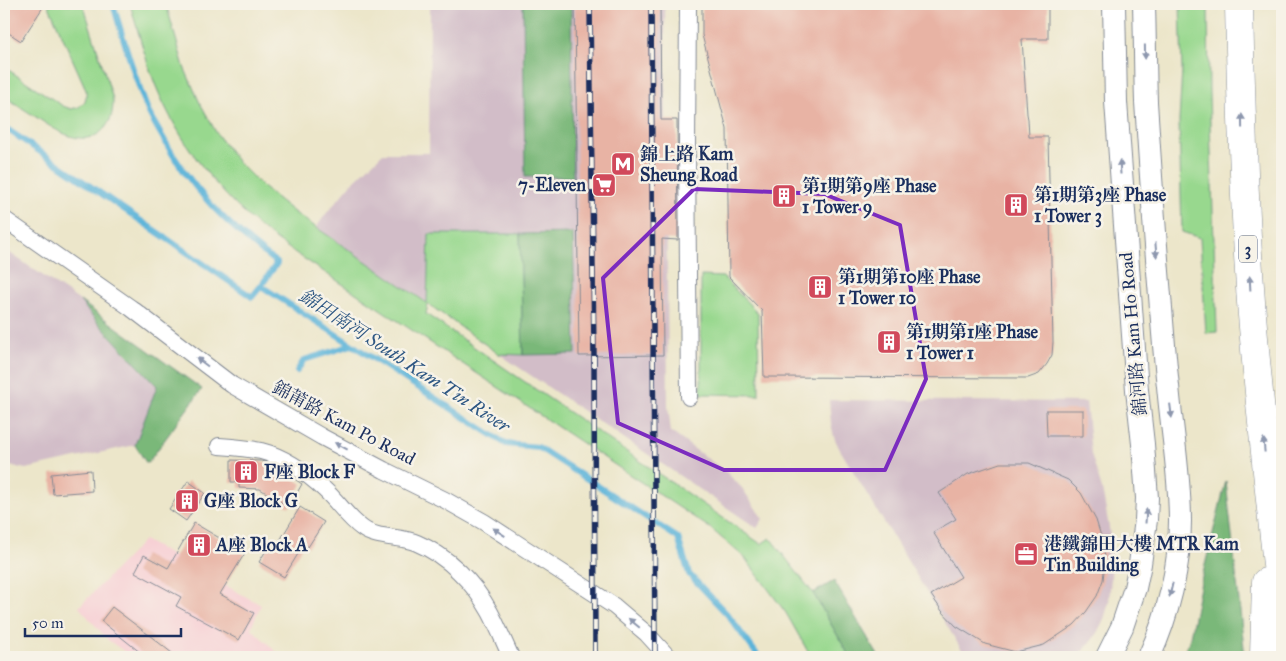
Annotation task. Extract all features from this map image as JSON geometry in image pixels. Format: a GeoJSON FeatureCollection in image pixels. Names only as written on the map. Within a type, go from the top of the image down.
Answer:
{"type":"FeatureCollection","features":[{"type":"Feature","properties":{"kind":"highway","name":"3"},"geometry":{"type":"LineString","coordinates":[[1239,4],[1242,141],[1251,302],[1282,611]]}},
{"type":"Feature","properties":{"kind":"highway"},"geometry":{"type":"LineString","coordinates":[[1264,657],[1269,494]]}},
{"type":"Feature","properties":{"kind":"main road","name":"錦河路 Kam Ho Road"},"geometry":{"type":"LineString","coordinates":[[1107,657],[1122,627],[1135,588],[1146,520],[1147,498],[1137,390],[1116,102],[1114,4]]}},
{"type":"Feature","properties":{"kind":"main road","name":"錦河路 Kam Ho Road"},"geometry":{"type":"LineString","coordinates":[[1144,4],[1146,100],[1154,221],[1178,476],[1180,522],[1176,570],[1162,622],[1149,657]]}},
{"type":"Feature","properties":{"kind":"street"},"geometry":{"type":"LineString","coordinates":[[688,4],[689,397]]}},
{"type":"Feature","properties":{"kind":"street","name":"錦莆路 Kam Po Road"},"geometry":{"type":"LineString","coordinates":[[4,218],[132,308],[235,387],[322,437],[484,522],[614,606],[647,634],[668,657]]}},
{"type":"Feature","properties":{"kind":"street"},"geometry":{"type":"LineString","coordinates":[[219,446],[261,451],[285,460],[306,473],[326,490],[363,529],[416,542],[450,563],[474,586],[490,613],[511,657]]}},
{"type":"Feature","properties":{"kind":"highlighted area"},"geometry":{"type":"Polygon","coordinates":[[[694,189],[824,194],[900,225],[926,379],[885,470],[724,470],[618,423],[603,278],[694,189]]]}},
{"type":"Feature","properties":{"kind":"shaded area"},"geometry":{"type":"Polygon","coordinates":[[[430,4],[665,4],[668,406],[671,432],[726,472],[742,488],[763,519],[757,528],[316,228],[352,183],[383,153],[429,153],[430,4]]]}},
{"type":"Feature","properties":{"kind":"shaded area"},"geometry":{"type":"Polygon","coordinates":[[[4,249],[80,301],[157,386],[135,445],[26,469],[4,465],[4,249]]]}},
{"type":"Feature","properties":{"kind":"shaded area"},"geometry":{"type":"Polygon","coordinates":[[[829,400],[1086,402],[1091,454],[1102,489],[1109,527],[1112,564],[1109,602],[1104,619],[1096,635],[1085,649],[1076,657],[966,657],[839,448],[831,424],[829,400]]]}},
{"type":"Feature","properties":{"kind":"shaded area"},"geometry":{"type":"Polygon","coordinates":[[[144,540],[261,605],[251,628],[282,657],[132,657],[108,640],[79,607],[144,540]]]}},
{"type":"Feature","properties":{"kind":"green space"},"geometry":{"type":"Polygon","coordinates":[[[48,4],[82,4],[85,10],[113,99],[112,115],[105,128],[97,135],[88,138],[70,136],[44,122],[4,96],[4,67],[63,106],[71,109],[79,107],[85,101],[87,93],[84,85],[48,4]]]}},
{"type":"Feature","properties":{"kind":"green space"},"geometry":{"type":"Polygon","coordinates":[[[130,4],[166,4],[184,67],[199,101],[217,134],[237,161],[265,189],[295,213],[427,303],[429,234],[520,234],[523,355],[499,354],[428,304],[426,314],[761,544],[770,538],[813,593],[850,657],[811,657],[786,613],[745,558],[710,528],[297,254],[248,217],[216,184],[175,126],[155,84],[130,4]]]}},
{"type":"Feature","properties":{"kind":"green space"},"geometry":{"type":"Polygon","coordinates":[[[523,4],[571,4],[573,177],[525,177],[523,4]]]}},
{"type":"Feature","properties":{"kind":"green space"},"geometry":{"type":"Polygon","coordinates":[[[1180,4],[1208,4],[1217,332],[1206,333],[1200,238],[1182,232],[1179,121],[1182,70],[1180,4]]]}},
{"type":"Feature","properties":{"kind":"green space"},"geometry":{"type":"Polygon","coordinates":[[[573,233],[576,354],[523,355],[520,234],[573,233]]]}},
{"type":"Feature","properties":{"kind":"green space"},"geometry":{"type":"Polygon","coordinates":[[[701,276],[723,277],[758,313],[759,395],[701,394],[701,276]]]}},
{"type":"Feature","properties":{"kind":"green space"},"geometry":{"type":"Polygon","coordinates":[[[80,301],[202,389],[147,464],[135,445],[157,386],[80,301]]]}},
{"type":"Feature","properties":{"kind":"green space"},"geometry":{"type":"Polygon","coordinates":[[[1226,481],[1245,657],[1182,657],[1189,642],[1202,577],[1226,481]]]}},
{"type":"Feature","properties":{"kind":"green space"},"geometry":{"type":"Polygon","coordinates":[[[834,581],[879,657],[850,657],[813,593],[834,581]]]}},
{"type":"Feature","properties":{"kind":"building"},"geometry":{"type":"Polygon","coordinates":[[[4,4],[45,4],[21,41],[4,30],[4,4]]]}},
{"type":"Feature","properties":{"kind":"building","name":"錦上路 Kam Sheung Road"},"geometry":{"type":"Polygon","coordinates":[[[575,4],[660,4],[661,120],[677,120],[678,240],[662,239],[663,355],[579,356],[575,4]]]}},
{"type":"Feature","properties":{"kind":"building"},"geometry":{"type":"Polygon","coordinates":[[[702,4],[1048,4],[1048,39],[1022,39],[1029,137],[1048,137],[1053,342],[1052,355],[1039,374],[1028,378],[764,377],[762,311],[729,277],[727,129],[702,35],[702,4]]]}},
{"type":"Feature","properties":{"kind":"building"},"geometry":{"type":"Polygon","coordinates":[[[1046,410],[1083,410],[1083,436],[1047,436],[1046,410]]]}},
{"type":"Feature","properties":{"kind":"building"},"geometry":{"type":"Polygon","coordinates":[[[231,460],[267,463],[302,484],[289,507],[260,489],[239,488],[239,482],[231,482],[231,460]]]}},
{"type":"Feature","properties":{"kind":"building","name":"港鐵錦田大樓 MTR Kam Tin Building"},"geometry":{"type":"Polygon","coordinates":[[[1000,463],[1029,463],[1068,480],[1081,493],[1096,520],[1104,546],[1103,580],[1097,596],[1086,612],[1074,625],[1044,645],[1016,652],[985,644],[956,626],[931,595],[961,577],[933,532],[956,519],[939,493],[968,474],[1000,463]]]}},
{"type":"Feature","properties":{"kind":"building"},"geometry":{"type":"Polygon","coordinates":[[[91,470],[92,491],[53,494],[51,474],[91,470]]]}},
{"type":"Feature","properties":{"kind":"building","name":"G座 Block G"},"geometry":{"type":"Polygon","coordinates":[[[188,481],[205,493],[186,521],[169,509],[188,481]]]}},
{"type":"Feature","properties":{"kind":"building"},"geometry":{"type":"Polygon","coordinates":[[[300,507],[324,522],[308,547],[304,544],[284,577],[259,562],[270,544],[276,547],[300,507]]]}},
{"type":"Feature","properties":{"kind":"building"},"geometry":{"type":"Polygon","coordinates":[[[194,523],[245,553],[220,594],[254,613],[239,640],[176,606],[181,597],[135,572],[144,555],[168,568],[194,523]]]}},
{"type":"Feature","properties":{"kind":"building"},"geometry":{"type":"Polygon","coordinates":[[[112,607],[177,657],[146,657],[101,621],[112,607]]]}},
{"type":"Feature","properties":{"kind":"waterway"},"geometry":{"type":"LineString","coordinates":[[113,4],[130,59],[151,116],[185,174],[227,221],[277,263],[261,286]]}},
{"type":"Feature","properties":{"kind":"waterway","name":"錦田南河 South Kam Tin River"},"geometry":{"type":"LineString","coordinates":[[4,127],[252,297],[261,286],[506,444],[538,447],[678,538],[689,574],[727,614],[759,657]]}},
{"type":"Feature","properties":{"kind":"waterway"},"geometry":{"type":"LineString","coordinates":[[297,371],[304,360],[352,345]]}},
{"type":"Feature","properties":{"kind":"railway"},"geometry":{"type":"LineString","coordinates":[[590,4],[595,657]]}},
{"type":"Feature","properties":{"kind":"railway"},"geometry":{"type":"LineString","coordinates":[[651,4],[655,657]]}},
{"type":"Feature","properties":{"kind":"place","name":"錦上路 Kam Sheung Road"},"geometry":{"type":"Point","coordinates":[623,164]}},
{"type":"Feature","properties":{"kind":"place","name":"7-Eleven"},"geometry":{"type":"Point","coordinates":[604,185]}},
{"type":"Feature","properties":{"kind":"place","name":"第1期第9座 Phase 1 Tower 9"},"geometry":{"type":"Point","coordinates":[784,196]}},
{"type":"Feature","properties":{"kind":"place","name":"第1期第3座 Phase 1 Tower 3"},"geometry":{"type":"Point","coordinates":[1016,205]}},
{"type":"Feature","properties":{"kind":"place","name":"第1期第10座 Phase 1 Tower 10"},"geometry":{"type":"Point","coordinates":[820,287]}},
{"type":"Feature","properties":{"kind":"place","name":"第1期第1座 Phase 1 Tower 1"},"geometry":{"type":"Point","coordinates":[889,342]}},
{"type":"Feature","properties":{"kind":"place","name":"F座 Block F"},"geometry":{"type":"Point","coordinates":[246,472]}},
{"type":"Feature","properties":{"kind":"place","name":"G座 Block G"},"geometry":{"type":"Point","coordinates":[187,501]}},
{"type":"Feature","properties":{"kind":"place","name":"A座 Block A"},"geometry":{"type":"Point","coordinates":[199,545]}},
{"type":"Feature","properties":{"kind":"place","name":"港鐵錦田大樓 MTR Kam Tin Building"},"geometry":{"type":"Point","coordinates":[1026,554]}}]}
